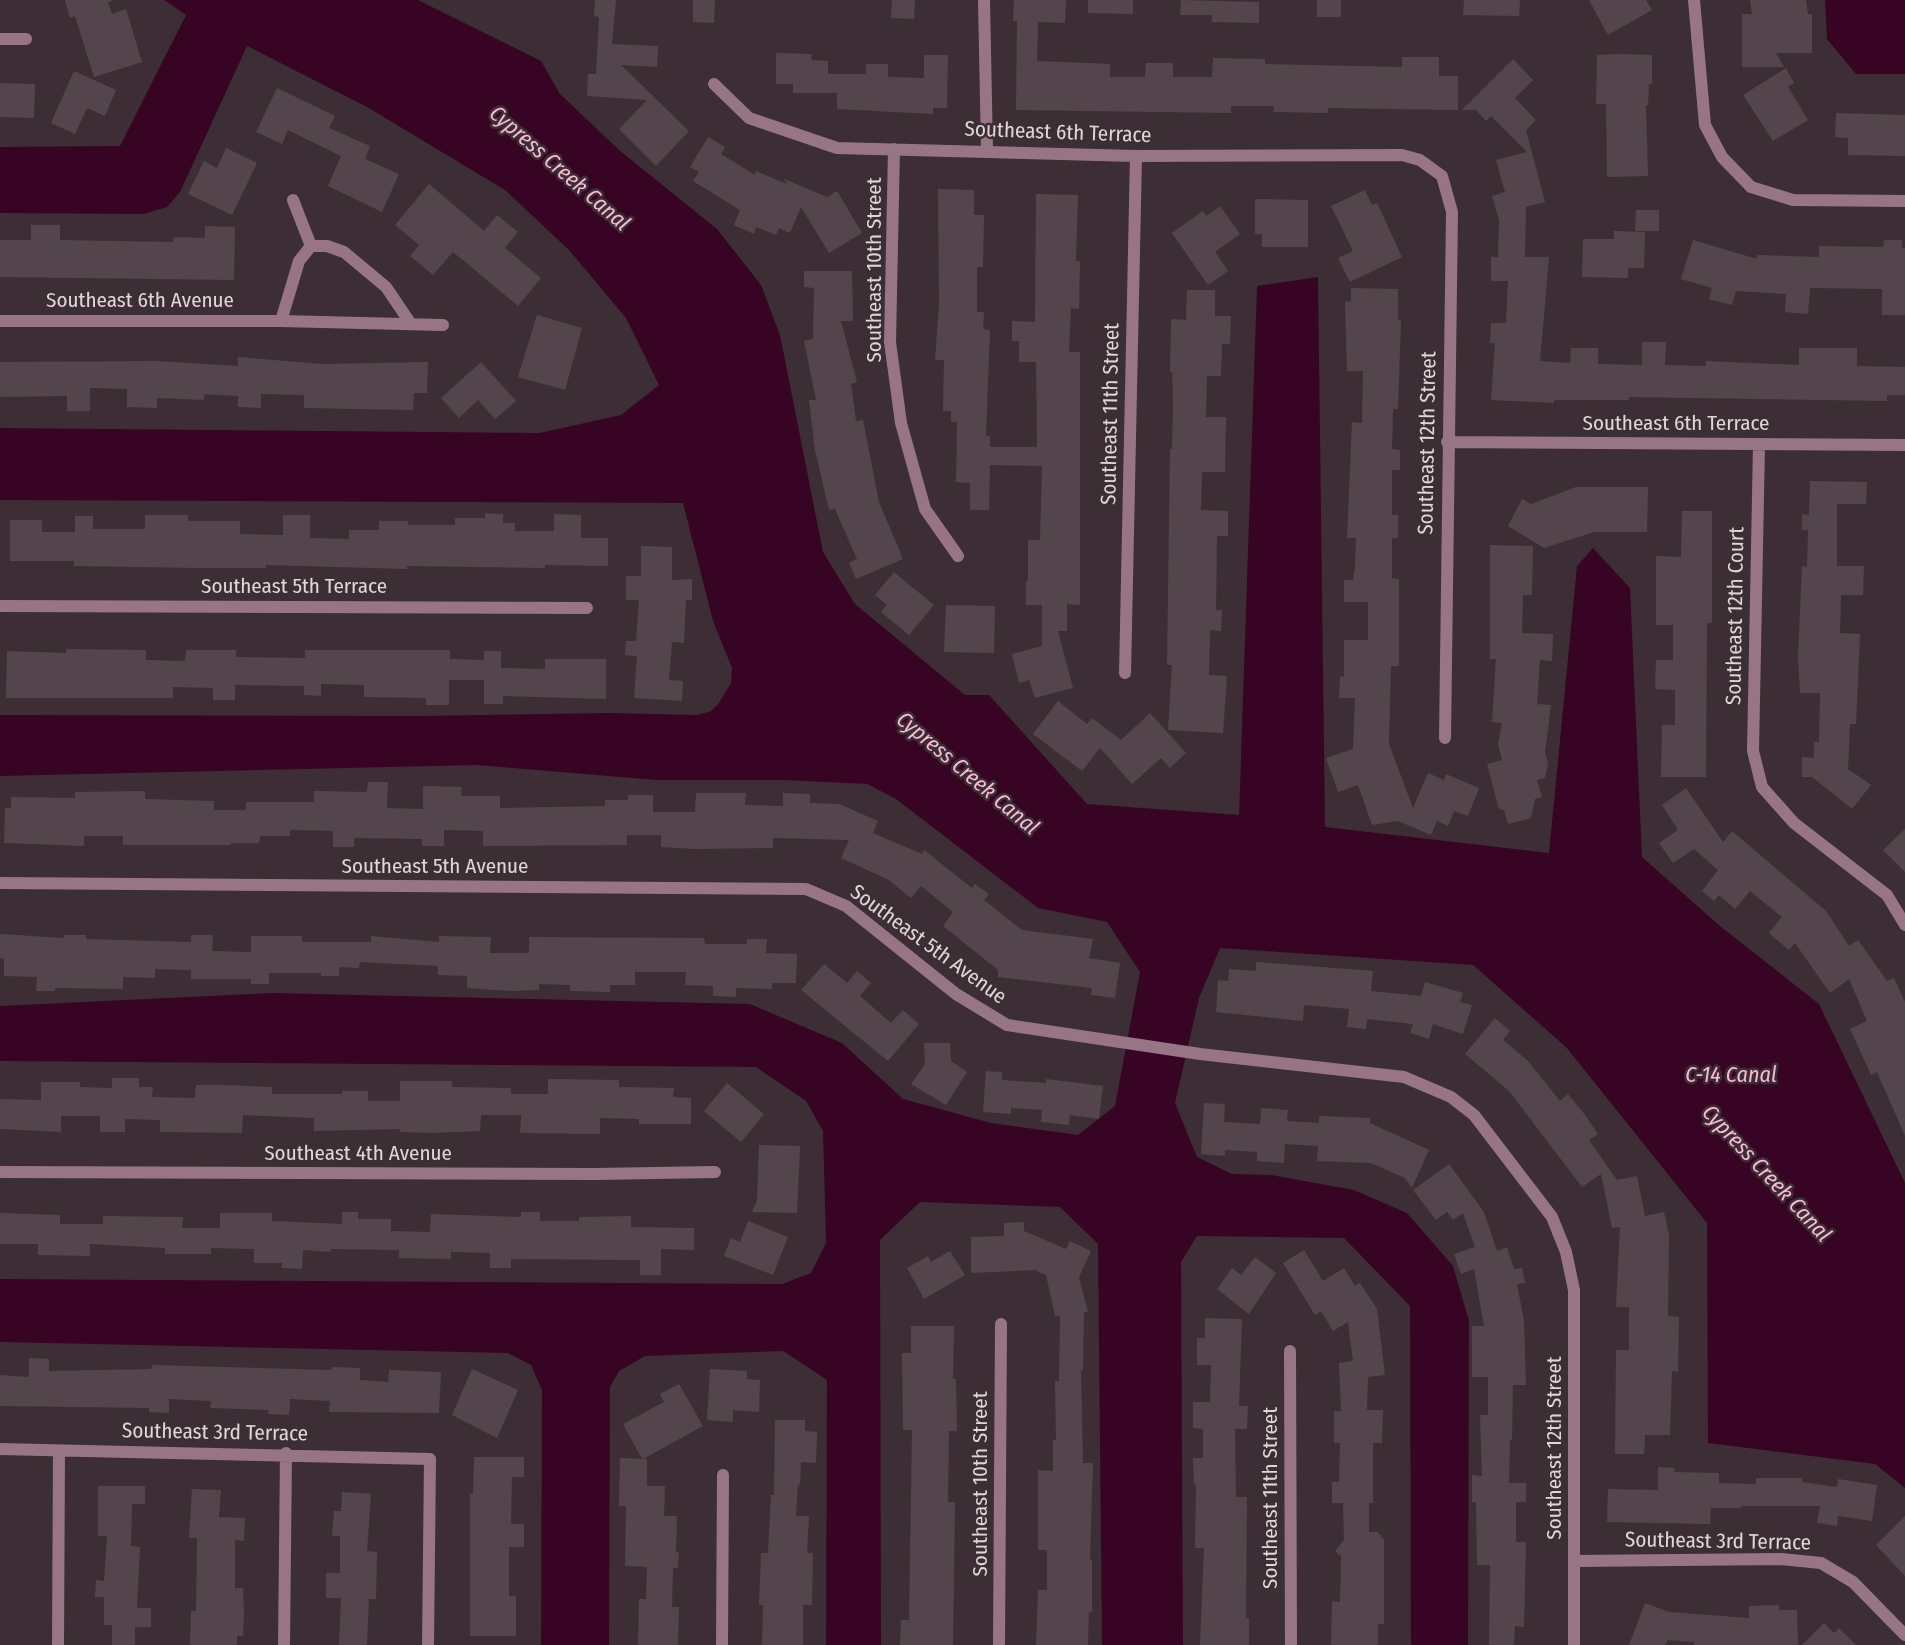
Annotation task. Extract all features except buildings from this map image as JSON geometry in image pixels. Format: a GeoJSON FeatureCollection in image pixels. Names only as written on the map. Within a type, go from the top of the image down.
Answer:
{"type":"FeatureCollection","features":[{"type":"Feature","properties":{"kind":"street"},"geometry":{"type":"LineString","coordinates":[[984,0],[987,150]]}},
{"type":"Feature","properties":{"kind":"street"},"geometry":{"type":"LineString","coordinates":[[1694,0],[1705,124],[1722,157],[1751,187],[1792,200],[1905,201]]}},
{"type":"Feature","properties":{"kind":"street"},"geometry":{"type":"LineString","coordinates":[[0,39],[26,39]]}},
{"type":"Feature","properties":{"kind":"street","name":"Southeast 6th Terrace"},"geometry":{"type":"LineString","coordinates":[[714,84],[749,118],[837,148],[987,150],[1136,156],[1402,155],[1420,160]]}},
{"type":"Feature","properties":{"kind":"street","name":"Southeast 10th Street"},"geometry":{"type":"LineString","coordinates":[[894,149],[890,342],[901,423],[925,508],[958,556]]}},
{"type":"Feature","properties":{"kind":"street","name":"Southeast 11th Street"},"geometry":{"type":"LineString","coordinates":[[1125,673],[1136,156]]}},
{"type":"Feature","properties":{"kind":"street","name":"Southeast 12th Street"},"geometry":{"type":"LineString","coordinates":[[1420,160],[1442,176],[1452,212],[1447,442],[1445,738]]}},
{"type":"Feature","properties":{"kind":"street"},"geometry":{"type":"LineString","coordinates":[[293,200],[311,246]]}},
{"type":"Feature","properties":{"kind":"street"},"geometry":{"type":"LineString","coordinates":[[281,321],[299,261],[311,246]]}},
{"type":"Feature","properties":{"kind":"street"},"geometry":{"type":"LineString","coordinates":[[311,246],[327,246],[344,252],[386,287],[411,324]]}},
{"type":"Feature","properties":{"kind":"street","name":"Southeast 6th Avenue"},"geometry":{"type":"LineString","coordinates":[[0,321],[281,321],[444,324]]}},
{"type":"Feature","properties":{"kind":"street","name":"Southeast 6th Terrace"},"geometry":{"type":"LineString","coordinates":[[1447,442],[1905,445]]}},
{"type":"Feature","properties":{"kind":"street","name":"Southeast 12th Court"},"geometry":{"type":"LineString","coordinates":[[1758,445],[1753,751],[1762,787],[1794,823],[1887,895],[1905,925]]}},
{"type":"Feature","properties":{"kind":"street","name":"Southeast 5th Terrace"},"geometry":{"type":"LineString","coordinates":[[0,606],[587,608]]}},
{"type":"Feature","properties":{"kind":"street","name":"Southeast 5th Avenue"},"geometry":{"type":"LineString","coordinates":[[0,883],[806,890],[846,906],[956,994],[1007,1025],[1200,1054],[1404,1077],[1451,1097],[1474,1115],[1552,1216],[1566,1252]]}},
{"type":"Feature","properties":{"kind":"street","name":"Southeast 4th Avenue"},"geometry":{"type":"LineString","coordinates":[[0,1172],[594,1174],[715,1172]]}},
{"type":"Feature","properties":{"kind":"street","name":"Southeast 12th Street"},"geometry":{"type":"LineString","coordinates":[[1566,1252],[1574,1290],[1574,1645]]}},
{"type":"Feature","properties":{"kind":"street","name":"Southeast 10th Street"},"geometry":{"type":"LineString","coordinates":[[999,1645],[1001,1324]]}},
{"type":"Feature","properties":{"kind":"street","name":"Southeast 11th Street"},"geometry":{"type":"LineString","coordinates":[[1290,1351],[1291,1645]]}},
{"type":"Feature","properties":{"kind":"street","name":"Southeast 3rd Terrace"},"geometry":{"type":"LineString","coordinates":[[0,1449],[286,1453],[430,1459],[428,1645]]}},
{"type":"Feature","properties":{"kind":"street"},"geometry":{"type":"LineString","coordinates":[[58,1645],[59,1450]]}},
{"type":"Feature","properties":{"kind":"street"},"geometry":{"type":"LineString","coordinates":[[284,1645],[286,1453]]}},
{"type":"Feature","properties":{"kind":"street"},"geometry":{"type":"LineString","coordinates":[[722,1645],[723,1474]]}},
{"type":"Feature","properties":{"kind":"street","name":"Southeast 3rd Terrace"},"geometry":{"type":"LineString","coordinates":[[1575,1561],[1781,1559],[1821,1563],[1853,1582],[1905,1635]]}},
{"type":"Feature","properties":{"kind":"water"},"geometry":{"type":"Polygon","coordinates":[[[164,0],[418,0],[541,61],[560,94],[619,150],[717,229],[761,285],[780,335],[823,552],[855,604],[965,695],[989,695],[1087,804],[1239,815],[1257,286],[1318,277],[1325,827],[1549,853],[1577,566],[1593,548],[1630,588],[1642,857],[1720,926],[1819,1004],[1905,1183],[1905,1488],[1875,1464],[1708,1443],[1707,1223],[1566,1047],[1473,965],[1220,948],[1199,998],[1175,1103],[1197,1157],[1232,1174],[1271,1175],[1354,1190],[1407,1213],[1453,1266],[1469,1321],[1468,1645],[1411,1645],[1410,1306],[1344,1238],[1197,1236],[1181,1262],[1183,1645],[1102,1645],[1098,1244],[1060,1207],[920,1202],[880,1240],[881,1645],[826,1645],[827,1380],[783,1351],[645,1356],[619,1371],[610,1387],[609,1645],[541,1645],[542,1390],[531,1365],[508,1353],[0,1342],[0,1279],[782,1284],[811,1273],[826,1243],[823,1131],[806,1101],[756,1067],[0,1061],[0,1006],[272,993],[750,1004],[842,1043],[903,1099],[991,1123],[1078,1135],[1115,1106],[1140,972],[1107,922],[1038,908],[896,799],[867,784],[783,780],[656,780],[477,765],[0,776],[0,715],[419,716],[608,713],[698,715],[711,711],[719,703],[731,683],[732,668],[713,621],[683,503],[0,500],[0,428],[540,433],[621,415],[659,385],[626,318],[569,250],[505,190],[367,107],[247,46],[180,192],[167,207],[144,214],[0,213],[0,147],[120,146],[186,15],[164,0]]]}},
{"type":"Feature","properties":{"kind":"water"},"geometry":{"type":"Polygon","coordinates":[[[1825,0],[1905,0],[1905,74],[1856,74],[1827,39],[1825,0]]]}},
{"type":"Feature","properties":{"kind":"water label","name":"Cypress Creek Canal"},"geometry":{"type":"Point","coordinates":[559,169]}},
{"type":"Feature","properties":{"kind":"water label","name":"Cypress Creek Canal"},"geometry":{"type":"Point","coordinates":[967,774]}},
{"type":"Feature","properties":{"kind":"water label","name":"C-14 Canal"},"geometry":{"type":"Point","coordinates":[1731,1076]}},
{"type":"Feature","properties":{"kind":"water label","name":"Cypress Creek Canal"},"geometry":{"type":"Point","coordinates":[1766,1174]}}]}
